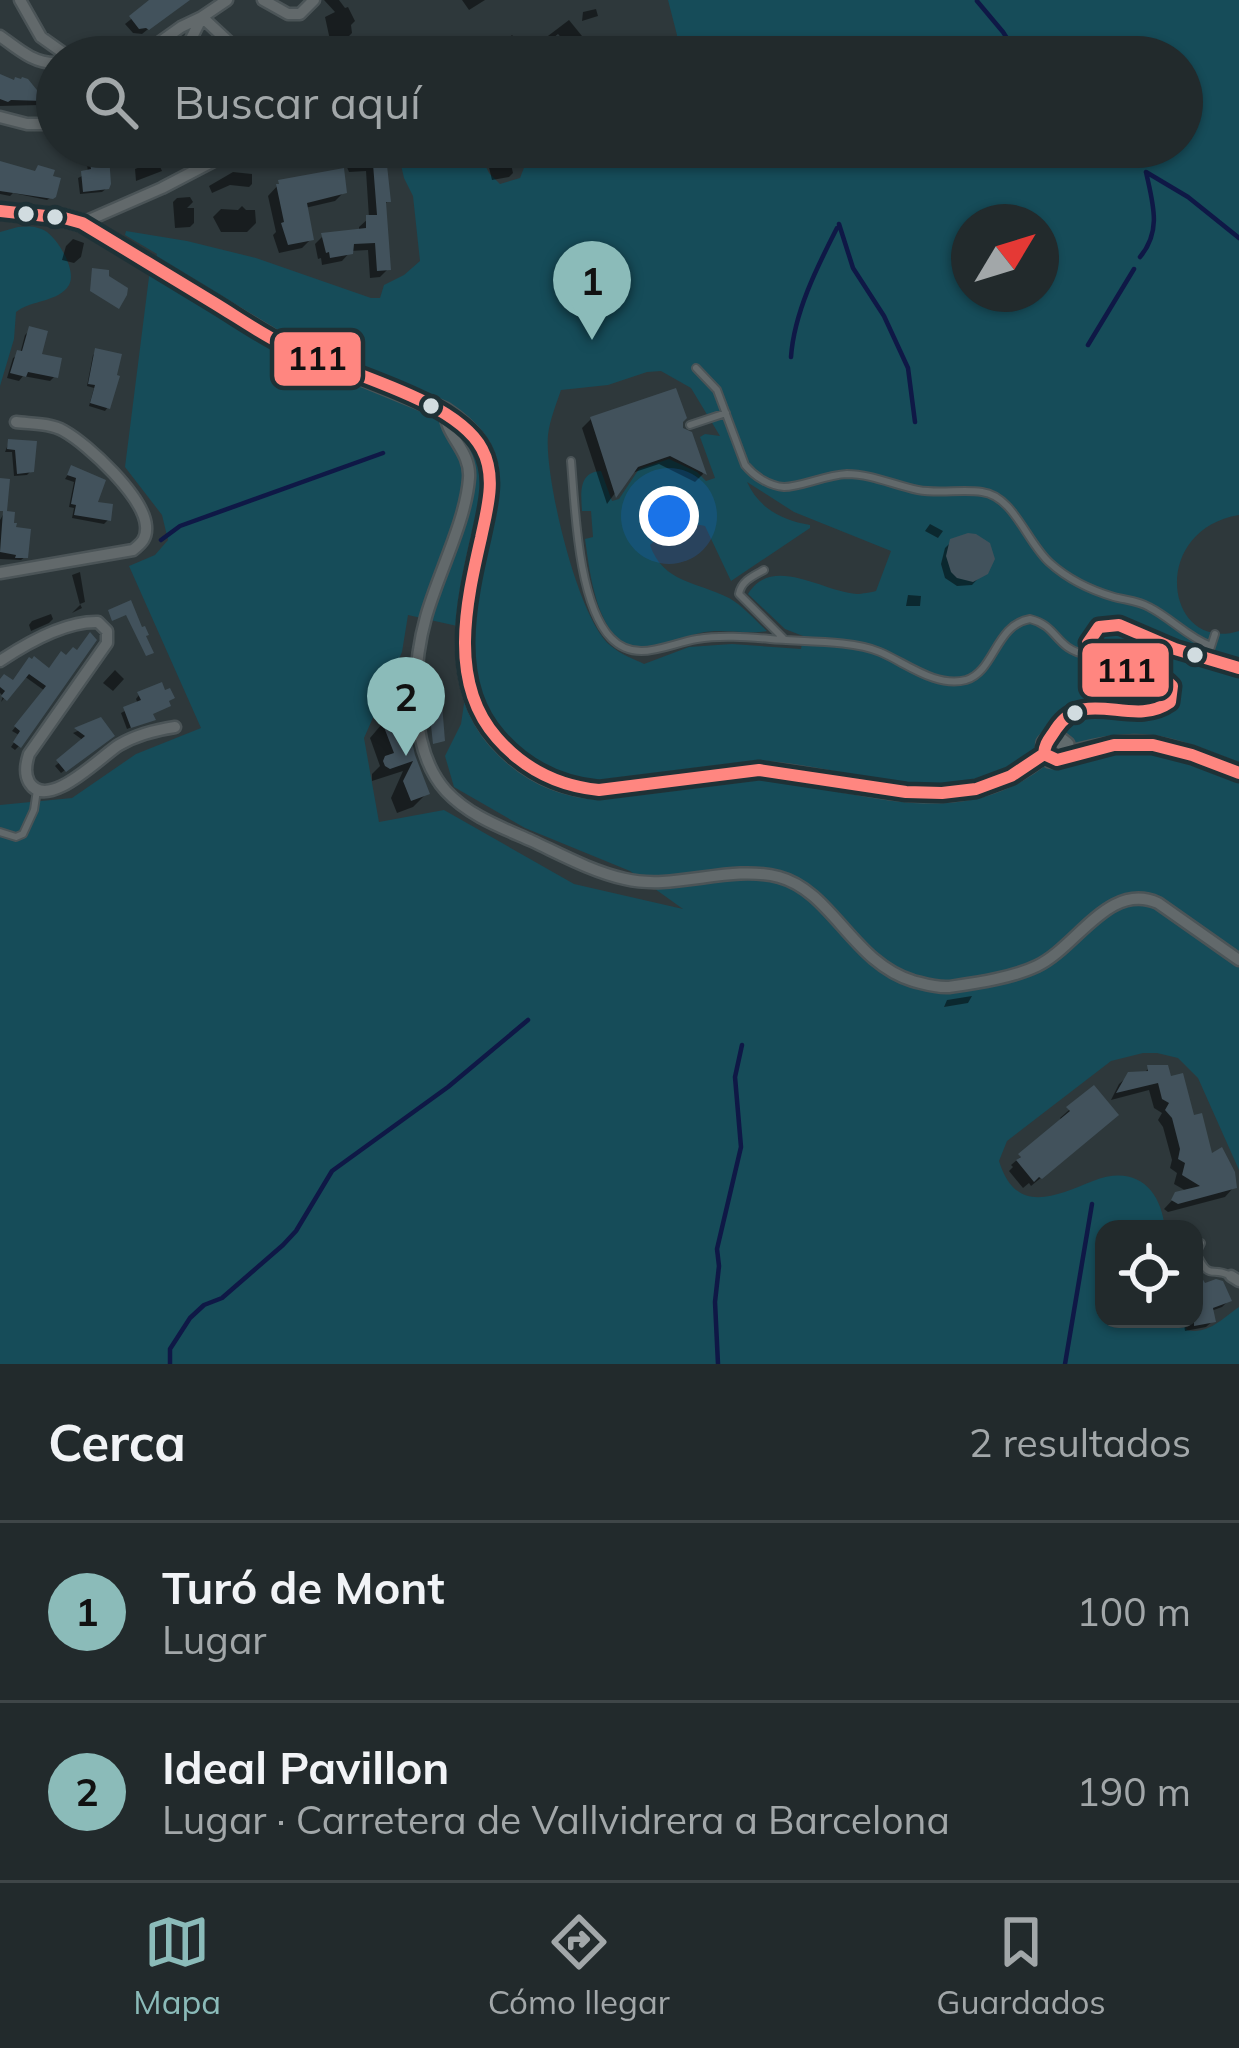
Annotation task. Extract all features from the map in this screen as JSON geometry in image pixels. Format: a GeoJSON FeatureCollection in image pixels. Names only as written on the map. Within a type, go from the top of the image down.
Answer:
{"type":"FeatureCollection","features":[{"type":"Feature","properties":{"kind":"street"},"geometry":{"type":"LineString","coordinates":[[20,0],[40,36]]}},
{"type":"Feature","properties":{"kind":"street"},"geometry":{"type":"LineString","coordinates":[[169,36],[227,0]]}},
{"type":"Feature","properties":{"kind":"street"},"geometry":{"type":"LineString","coordinates":[[263,0],[288,14],[300,14],[314,0]]}},
{"type":"Feature","properties":{"kind":"street"},"geometry":{"type":"LineString","coordinates":[[192,36],[202,17]]}},
{"type":"Feature","properties":{"kind":"street"},"geometry":{"type":"LineString","coordinates":[[202,17],[222,36]]}},
{"type":"Feature","properties":{"kind":"street"},"geometry":{"type":"LineString","coordinates":[[0,36],[36,60]]}},
{"type":"Feature","properties":{"kind":"street"},"geometry":{"type":"LineString","coordinates":[[0,117],[36,124]]}},
{"type":"Feature","properties":{"kind":"street"},"geometry":{"type":"LineString","coordinates":[[82,223],[200,168]]}},
{"type":"Feature","properties":{"kind":"street"},"geometry":{"type":"LineString","coordinates":[[0,211],[82,223],[284,345],[445,411],[465,424],[487,459],[490,479],[465,612],[469,684],[494,736],[518,760],[574,787],[621,789],[759,770],[930,795],[972,790],[1023,771],[1044,754],[1045,743],[1073,711],[1155,712],[1170,702],[1172,686],[1162,675],[1103,665],[1090,655],[1090,634],[1102,625],[1115,624],[1170,647],[1209,652],[1237,664]]}},
{"type":"Feature","properties":{"kind":"street"},"geometry":{"type":"LineString","coordinates":[[445,411],[445,423],[464,451],[469,479],[426,616],[416,661],[416,699],[434,773],[448,793],[475,814],[593,869],[631,880],[748,874],[784,878],[809,893],[884,968],[935,986],[1035,967],[1113,904],[1132,898],[1158,903],[1239,960]]}},
{"type":"Feature","properties":{"kind":"street"},"geometry":{"type":"LineString","coordinates":[[0,573],[133,550],[146,533],[144,516],[122,484],[76,439],[55,426],[16,422]]}},
{"type":"Feature","properties":{"kind":"street"},"geometry":{"type":"LineString","coordinates":[[0,661],[35,640],[82,623],[98,622],[107,631],[107,643],[29,754],[26,775],[37,790],[50,791],[70,783],[131,739],[175,727]]}},
{"type":"Feature","properties":{"kind":"street"},"geometry":{"type":"LineString","coordinates":[[1054,737],[1064,742],[1064,756]]}},
{"type":"Feature","properties":{"kind":"street"},"geometry":{"type":"LineString","coordinates":[[1044,754],[1053,760],[1112,744],[1143,742],[1183,751],[1239,773]]}},
{"type":"Feature","properties":{"kind":"lane"},"geometry":{"type":"LineString","coordinates":[[697,368],[717,390],[752,474],[787,487],[822,476],[852,474],[920,490],[997,496],[1033,546],[1076,583],[1147,605],[1209,652],[1215,634]]}},
{"type":"Feature","properties":{"kind":"lane"},"geometry":{"type":"LineString","coordinates":[[690,425],[726,412]]}},
{"type":"Feature","properties":{"kind":"lane"},"geometry":{"type":"LineString","coordinates":[[571,461],[586,586],[599,622],[614,642],[638,653],[693,639],[786,640],[870,649],[930,677],[962,681],[982,669],[1013,625],[1030,619],[1047,626],[1066,649],[1090,655]]}},
{"type":"Feature","properties":{"kind":"lane"},"geometry":{"type":"LineString","coordinates":[[764,570],[746,580],[739,594],[786,640]]}},
{"type":"Feature","properties":{"kind":"lane"},"geometry":{"type":"LineString","coordinates":[[0,832],[16,837],[26,831],[37,790]]}},
{"type":"Feature","properties":{"kind":"lane"},"geometry":{"type":"LineString","coordinates":[[1203,1267],[1209,1273],[1223,1272],[1235,1278]]}},
{"type":"Feature","properties":{"kind":"shaded area"},"geometry":{"type":"Polygon","coordinates":[[[668,0],[1239,0],[1239,515],[1210,525],[1190,543],[1179,564],[1177,587],[1182,608],[1195,625],[1214,633],[1239,631],[1239,1170],[1198,1078],[1178,1058],[1157,1053],[1111,1061],[1007,1141],[999,1161],[1016,1189],[1038,1197],[1108,1176],[1143,1183],[1152,1191],[1163,1220],[1095,1220],[1095,1328],[1202,1330],[1239,1307],[1239,1364],[0,1364],[0,805],[72,798],[136,754],[201,728],[129,566],[155,555],[168,540],[162,515],[125,467],[149,277],[157,254],[125,235],[126,231],[256,258],[380,298],[384,285],[420,261],[413,196],[402,168],[486,168],[500,184],[520,178],[524,168],[1203,168],[1203,36],[677,36],[668,0]],[[661,371],[608,385],[561,390],[549,429],[548,455],[566,546],[587,608],[615,649],[644,664],[689,647],[732,644],[801,649],[803,636],[785,629],[748,594],[758,582],[784,576],[844,592],[876,591],[891,551],[794,512],[747,482],[772,511],[810,528],[731,581],[705,526],[675,528],[650,545],[663,567],[729,598],[767,631],[708,632],[644,649],[628,645],[606,623],[587,553],[585,539],[593,537],[591,511],[582,511],[585,480],[601,471],[612,501],[619,499],[639,469],[669,459],[706,481],[715,478],[700,437],[720,436],[691,388],[661,371]],[[408,615],[402,652],[364,738],[379,822],[444,810],[574,884],[683,909],[630,871],[525,828],[454,787],[445,756],[461,724],[475,630],[408,615]]]}},
{"type":"Feature","properties":{"kind":"shaded area"},"geometry":{"type":"Polygon","coordinates":[[[37,228],[52,236],[66,257],[71,279],[59,295],[16,312],[14,339],[0,386],[0,232],[37,228]]]}},
{"type":"Feature","properties":{"kind":"building"},"geometry":{"type":"Polygon","coordinates":[[[149,0],[190,0],[149,30],[139,29],[129,16],[149,0]]]}},
{"type":"Feature","properties":{"kind":"building"},"geometry":{"type":"Polygon","coordinates":[[[0,74],[28,79],[36,89],[36,101],[0,99],[0,74]]]}},
{"type":"Feature","properties":{"kind":"building"},"geometry":{"type":"Polygon","coordinates":[[[0,161],[35,171],[48,168],[61,178],[53,199],[0,191],[0,161]]]}},
{"type":"Feature","properties":{"kind":"building"},"geometry":{"type":"Polygon","coordinates":[[[110,168],[109,189],[83,192],[81,171],[110,168]]]}},
{"type":"Feature","properties":{"kind":"building"},"geometry":{"type":"Polygon","coordinates":[[[344,168],[347,193],[307,203],[314,240],[288,245],[278,180],[344,168]]]}},
{"type":"Feature","properties":{"kind":"building"},"geometry":{"type":"Polygon","coordinates":[[[373,168],[387,168],[391,270],[377,271],[375,243],[354,244],[353,254],[330,258],[321,233],[366,228],[366,215],[377,215],[373,168]]]}},
{"type":"Feature","properties":{"kind":"building"},"geometry":{"type":"Polygon","coordinates":[[[92,268],[109,270],[109,276],[128,288],[119,309],[90,291],[92,268]]]}},
{"type":"Feature","properties":{"kind":"building"},"geometry":{"type":"Polygon","coordinates":[[[29,326],[48,331],[42,354],[62,358],[58,378],[10,373],[29,326]]]}},
{"type":"Feature","properties":{"kind":"building"},"geometry":{"type":"Polygon","coordinates":[[[95,348],[122,354],[110,409],[90,403],[95,385],[88,384],[95,348]]]}},
{"type":"Feature","properties":{"kind":"building"},"geometry":{"type":"Polygon","coordinates":[[[676,388],[687,418],[683,428],[692,432],[707,475],[670,456],[638,467],[616,498],[590,417],[676,388]]]}},
{"type":"Feature","properties":{"kind":"building"},"geometry":{"type":"Polygon","coordinates":[[[8,439],[37,441],[34,472],[17,474],[15,450],[7,449],[8,439]]]}},
{"type":"Feature","properties":{"kind":"building"},"geometry":{"type":"Polygon","coordinates":[[[71,465],[106,480],[98,502],[113,504],[111,521],[74,515],[76,478],[67,475],[71,465]]]}},
{"type":"Feature","properties":{"kind":"building"},"geometry":{"type":"Polygon","coordinates":[[[0,478],[10,479],[7,511],[15,512],[16,527],[31,529],[28,558],[0,552],[0,478]]]}},
{"type":"Feature","properties":{"kind":"building"},"geometry":{"type":"Polygon","coordinates":[[[968,533],[990,543],[995,559],[988,574],[973,582],[957,578],[946,556],[950,539],[968,533]]]}},
{"type":"Feature","properties":{"kind":"building"},"geometry":{"type":"Polygon","coordinates":[[[131,600],[154,653],[146,656],[126,615],[112,621],[108,610],[131,600]]]}},
{"type":"Feature","properties":{"kind":"building"},"geometry":{"type":"Polygon","coordinates":[[[90,632],[97,640],[21,748],[13,742],[20,731],[14,726],[46,686],[29,674],[7,701],[1,696],[5,691],[0,679],[4,674],[13,680],[29,657],[49,668],[61,651],[66,655],[73,647],[77,650],[90,632]]]}},
{"type":"Feature","properties":{"kind":"building"},"geometry":{"type":"Polygon","coordinates":[[[426,679],[440,679],[445,741],[433,744],[426,679]]]}},
{"type":"Feature","properties":{"kind":"building"},"geometry":{"type":"Polygon","coordinates":[[[162,682],[175,698],[169,701],[171,706],[153,714],[156,720],[131,728],[123,707],[141,700],[137,692],[162,682]]]}},
{"type":"Feature","properties":{"kind":"building"},"geometry":{"type":"Polygon","coordinates":[[[395,712],[409,729],[430,794],[411,801],[403,781],[413,761],[390,769],[383,761],[394,753],[382,722],[395,712]]]}},
{"type":"Feature","properties":{"kind":"building"},"geometry":{"type":"Polygon","coordinates":[[[101,717],[115,736],[66,772],[56,760],[85,736],[74,728],[101,717]]]}},
{"type":"Feature","properties":{"kind":"building"},"geometry":{"type":"Polygon","coordinates":[[[1147,1065],[1168,1065],[1171,1076],[1183,1073],[1194,1115],[1202,1113],[1212,1153],[1222,1147],[1235,1172],[1237,1188],[1178,1204],[1171,1200],[1175,1192],[1200,1186],[1182,1175],[1185,1163],[1178,1159],[1172,1118],[1165,1110],[1169,1103],[1162,1099],[1158,1083],[1116,1093],[1128,1072],[1148,1071],[1147,1065]]]}},
{"type":"Feature","properties":{"kind":"building"},"geometry":{"type":"Polygon","coordinates":[[[1094,1085],[1119,1115],[1034,1182],[1016,1160],[1021,1157],[1018,1154],[1094,1085]]]}},
{"type":"Feature","properties":{"kind":"building"},"geometry":{"type":"Polygon","coordinates":[[[1203,1280],[1223,1281],[1232,1301],[1213,1308],[1216,1322],[1203,1324],[1203,1280]]]}},
{"type":"Feature","properties":{"kind":"waterway"},"geometry":{"type":"LineString","coordinates":[[977,1],[1006,36]]}},
{"type":"Feature","properties":{"kind":"waterway"},"geometry":{"type":"LineString","coordinates":[[1146,172],[1188,197],[1239,238]]}},
{"type":"Feature","properties":{"kind":"waterway"},"geometry":{"type":"LineString","coordinates":[[1140,257],[1153,227],[1146,172]]}},
{"type":"Feature","properties":{"kind":"waterway"},"geometry":{"type":"LineString","coordinates":[[839,224],[853,268],[884,316],[908,368],[915,422]]}},
{"type":"Feature","properties":{"kind":"waterway"},"geometry":{"type":"LineString","coordinates":[[791,357],[802,307],[837,228]]}},
{"type":"Feature","properties":{"kind":"waterway"},"geometry":{"type":"LineString","coordinates":[[1088,345],[1134,269]]}},
{"type":"Feature","properties":{"kind":"waterway"},"geometry":{"type":"LineString","coordinates":[[161,540],[180,526],[383,453]]}},
{"type":"Feature","properties":{"kind":"waterway"},"geometry":{"type":"LineString","coordinates":[[170,1364],[170,1349],[190,1318],[204,1305],[222,1298],[283,1245],[332,1171],[448,1087],[528,1020]]}},
{"type":"Feature","properties":{"kind":"waterway"},"geometry":{"type":"LineString","coordinates":[[718,1364],[717,1249],[741,1147],[735,1077],[742,1045]]}},
{"type":"Feature","properties":{"kind":"waterway"},"geometry":{"type":"LineString","coordinates":[[1065,1364],[1092,1204]]}},
{"type":"Feature","properties":{"kind":"transit line","name":"111"},"geometry":{"type":"LineString","coordinates":[[0,211],[82,223],[275,340],[421,401],[468,431],[487,460],[490,482],[470,589],[466,668],[482,716],[497,738],[543,774],[599,790],[759,770],[942,793],[976,789],[1011,776],[1044,754]]}},
{"type":"Feature","properties":{"kind":"transit line","name":"111"},"geometry":{"type":"LineString","coordinates":[[1044,754],[1056,729],[1081,710],[1140,711],[1170,702],[1172,686],[1162,678],[1112,668],[1093,656],[1088,643],[1099,627],[1119,625],[1175,649],[1239,668]]}},
{"type":"Feature","properties":{"kind":"transit line","name":"111"},"geometry":{"type":"LineString","coordinates":[[1044,754],[1057,760],[1114,745],[1153,745],[1239,773]]}},
{"type":"Feature","properties":{"kind":"place","name":"Turó de Mont"},"geometry":{"type":"Point","coordinates":[592,340]}},
{"type":"Feature","properties":{"kind":"place","name":"Ideal Pavillon"},"geometry":{"type":"Point","coordinates":[406,756]}}]}
